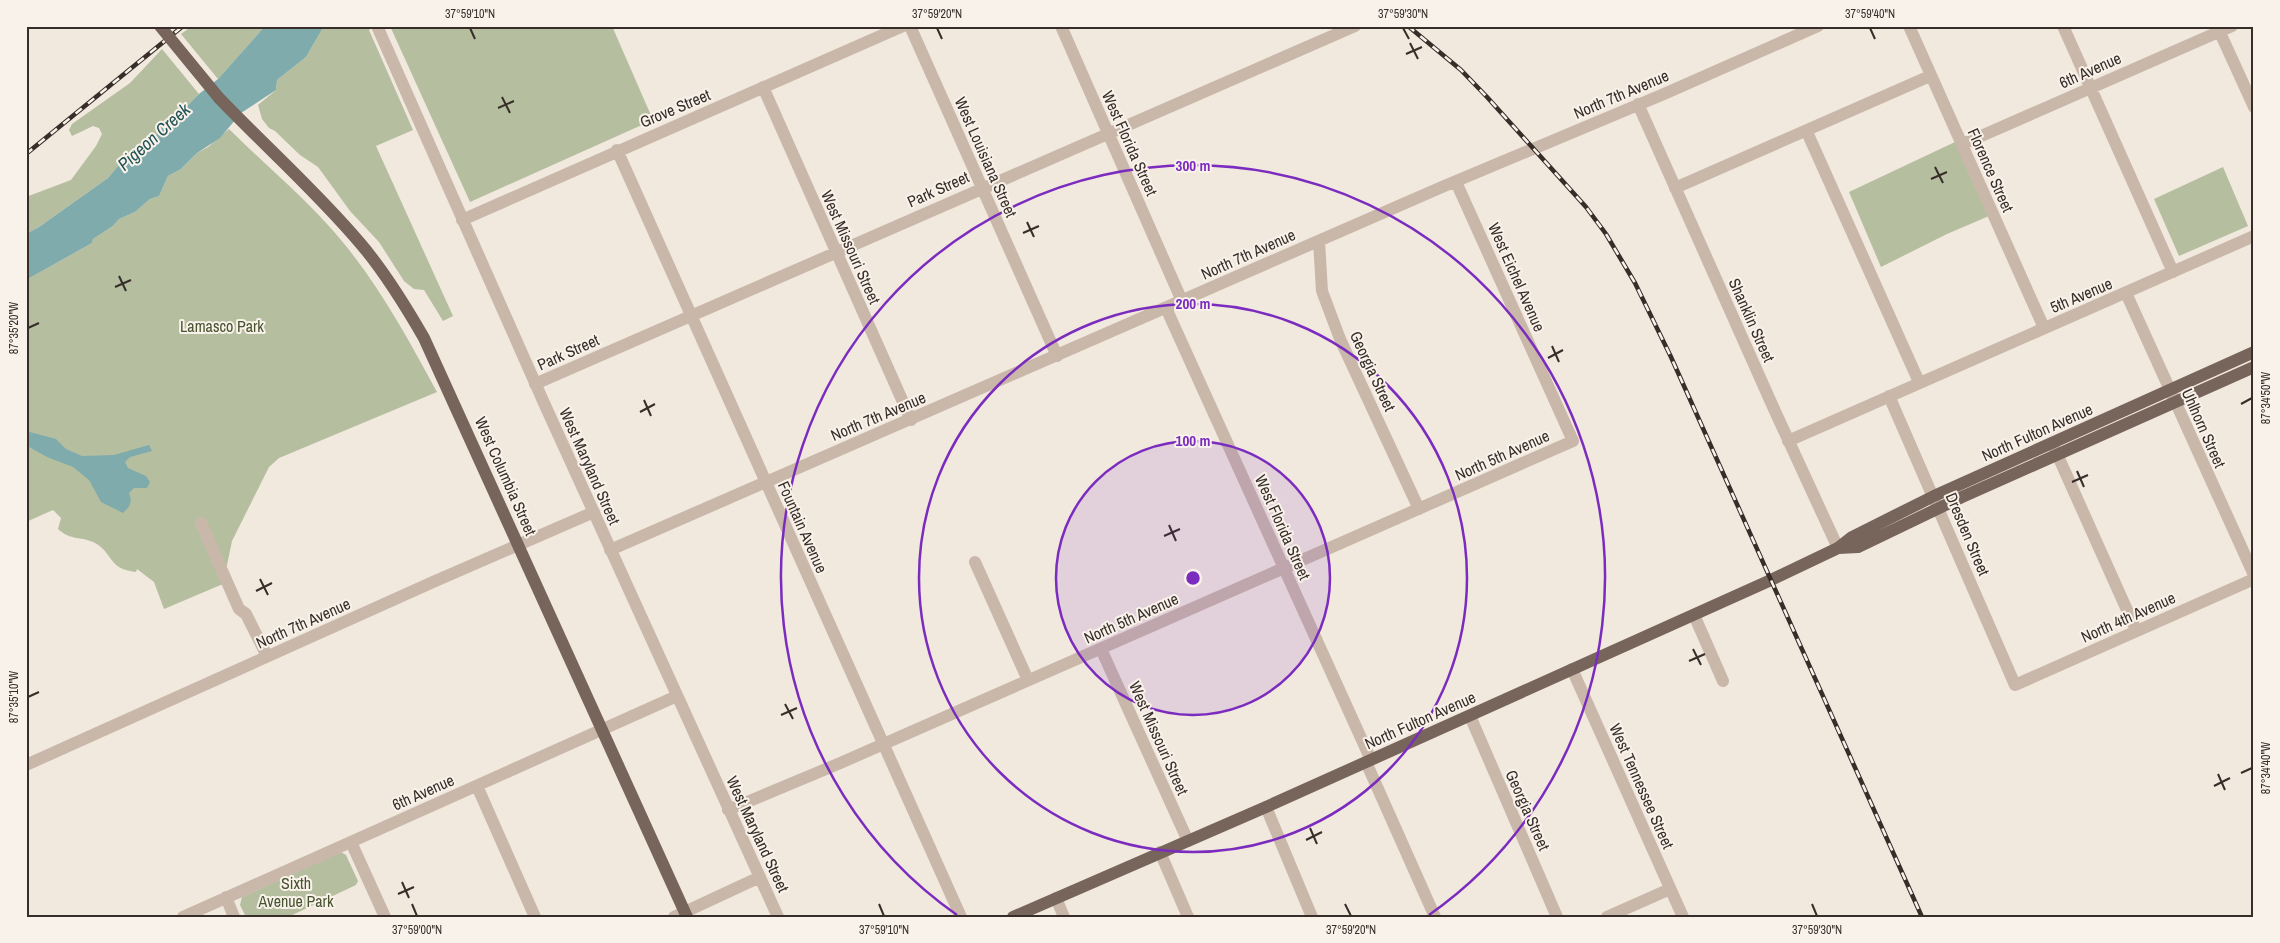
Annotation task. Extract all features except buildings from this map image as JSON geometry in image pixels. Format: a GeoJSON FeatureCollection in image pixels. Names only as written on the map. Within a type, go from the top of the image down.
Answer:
{"type":"FeatureCollection","features":[{"type":"Feature","properties":{"kind":"main road","name":"West Columbia Street"},"geometry":{"type":"LineString","coordinates":[[160,26],[219,98],[294,172],[361,244],[404,304],[434,357],[602,729],[682,915]]}},
{"type":"Feature","properties":{"kind":"main road","name":"North Fulton Avenue"},"geometry":{"type":"LineString","coordinates":[[2172,396],[2254,352]]}},
{"type":"Feature","properties":{"kind":"main road","name":"North Fulton Avenue"},"geometry":{"type":"LineString","coordinates":[[1013,917],[1266,807],[1694,615],[1838,548],[1852,537],[1937,502],[2172,396],[2254,367]]}},
{"type":"Feature","properties":{"kind":"street","name":"West Maryland Street"},"geometry":{"type":"LineString","coordinates":[[377,26],[535,384],[778,917]]}},
{"type":"Feature","properties":{"kind":"street","name":"Grove Street"},"geometry":{"type":"LineString","coordinates":[[462,220],[617,150],[903,26]]}},
{"type":"Feature","properties":{"kind":"street","name":"West Louisiana Street"},"geometry":{"type":"LineString","coordinates":[[910,26],[1057,356]]}},
{"type":"Feature","properties":{"kind":"street","name":"West Florida Street"},"geometry":{"type":"LineString","coordinates":[[1060,26],[1182,301]]}},
{"type":"Feature","properties":{"kind":"street","name":"Park Street"},"geometry":{"type":"LineString","coordinates":[[535,384],[1355,26]]}},
{"type":"Feature","properties":{"kind":"street","name":"North 7th Avenue"},"geometry":{"type":"LineString","coordinates":[[610,550],[1818,26]]}},
{"type":"Feature","properties":{"kind":"street","name":"Florence Street"},"geometry":{"type":"LineString","coordinates":[[1908,26],[1963,144],[2044,328]]}},
{"type":"Feature","properties":{"kind":"street"},"geometry":{"type":"LineString","coordinates":[[2063,26],[2174,272]]}},
{"type":"Feature","properties":{"kind":"street","name":"6th Avenue"},"geometry":{"type":"LineString","coordinates":[[1963,144],[2218,29],[2232,26]]}},
{"type":"Feature","properties":{"kind":"street"},"geometry":{"type":"LineString","coordinates":[[2218,29],[2254,107]]}},
{"type":"Feature","properties":{"kind":"street"},"geometry":{"type":"LineString","coordinates":[[1675,188],[1807,132],[1930,76]]}},
{"type":"Feature","properties":{"kind":"street","name":"West Missouri Street"},"geometry":{"type":"LineString","coordinates":[[763,87],[911,420]]}},
{"type":"Feature","properties":{"kind":"street","name":"Shanklin Street"},"geometry":{"type":"LineString","coordinates":[[1638,104],[1788,441],[1838,548]]}},
{"type":"Feature","properties":{"kind":"street"},"geometry":{"type":"LineString","coordinates":[[1788,441],[1919,382],[1807,132]]}},
{"type":"Feature","properties":{"kind":"street","name":"Fountain Avenue"},"geometry":{"type":"LineString","coordinates":[[617,150],[961,917]]}},
{"type":"Feature","properties":{"kind":"street","name":"West Eichel Avenue"},"geometry":{"type":"LineString","coordinates":[[1456,182],[1573,441]]}},
{"type":"Feature","properties":{"kind":"street","name":"5th Avenue"},"geometry":{"type":"LineString","coordinates":[[1919,382],[2254,236]]}},
{"type":"Feature","properties":{"kind":"street","name":"Georgia Street"},"geometry":{"type":"LineString","coordinates":[[1319,241],[1322,291],[1340,339],[1419,509]]}},
{"type":"Feature","properties":{"kind":"street","name":"Uhlhorn Street"},"geometry":{"type":"LineString","coordinates":[[2126,293],[2254,577]]}},
{"type":"Feature","properties":{"kind":"street","name":"West Florida Street"},"geometry":{"type":"LineString","coordinates":[[1166,308],[1284,568],[1435,917]]}},
{"type":"Feature","properties":{"kind":"street","name":"Dresden Street"},"geometry":{"type":"LineString","coordinates":[[1889,396],[1937,502],[2015,685]]}},
{"type":"Feature","properties":{"kind":"street","name":"North 5th Avenue"},"geometry":{"type":"LineString","coordinates":[[728,810],[1101,649],[1573,441]]}},
{"type":"Feature","properties":{"kind":"street"},"geometry":{"type":"LineString","coordinates":[[2054,448],[2136,630]]}},
{"type":"Feature","properties":{"kind":"street","name":"North 7th Avenue"},"geometry":{"type":"LineString","coordinates":[[26,766],[267,656],[594,512]]}},
{"type":"Feature","properties":{"kind":"street"},"geometry":{"type":"LineString","coordinates":[[201,523],[239,609],[246,614],[267,656]]}},
{"type":"Feature","properties":{"kind":"street"},"geometry":{"type":"LineString","coordinates":[[975,562],[1028,680]]}},
{"type":"Feature","properties":{"kind":"street","name":"North 4th Avenue"},"geometry":{"type":"LineString","coordinates":[[2015,685],[2254,577]]}},
{"type":"Feature","properties":{"kind":"street"},"geometry":{"type":"LineString","coordinates":[[1694,615],[1723,681]]}},
{"type":"Feature","properties":{"kind":"street","name":"West Missouri Street"},"geometry":{"type":"LineString","coordinates":[[1101,649],[1188,840]]}},
{"type":"Feature","properties":{"kind":"street","name":"West Tennessee Street"},"geometry":{"type":"LineString","coordinates":[[1572,670],[1683,917]]}},
{"type":"Feature","properties":{"kind":"street","name":"6th Avenue"},"geometry":{"type":"LineString","coordinates":[[183,917],[677,696]]}},
{"type":"Feature","properties":{"kind":"street","name":"Georgia Street"},"geometry":{"type":"LineString","coordinates":[[1470,716],[1557,917]]}},
{"type":"Feature","properties":{"kind":"street"},"geometry":{"type":"LineString","coordinates":[[477,786],[535,917]]}},
{"type":"Feature","properties":{"kind":"street"},"geometry":{"type":"LineString","coordinates":[[1266,807],[1312,917]]}},
{"type":"Feature","properties":{"kind":"street"},"geometry":{"type":"LineString","coordinates":[[351,842],[385,917]]}},
{"type":"Feature","properties":{"kind":"street"},"geometry":{"type":"LineString","coordinates":[[1160,852],[1188,917]]}},
{"type":"Feature","properties":{"kind":"street"},"geometry":{"type":"LineString","coordinates":[[682,915],[760,878]]}},
{"type":"Feature","properties":{"kind":"street"},"geometry":{"type":"LineString","coordinates":[[1607,917],[1670,889]]}},
{"type":"Feature","properties":{"kind":"street"},"geometry":{"type":"LineString","coordinates":[[226,897],[234,917]]}},
{"type":"Feature","properties":{"kind":"street"},"geometry":{"type":"LineString","coordinates":[[1056,898],[1064,917]]}},
{"type":"Feature","properties":{"kind":"green space"},"geometry":{"type":"Polygon","coordinates":[[[192,26],[265,26],[218,79],[181,34],[192,26]]]}},
{"type":"Feature","properties":{"kind":"green space"},"geometry":{"type":"Polygon","coordinates":[[[324,26],[375,26],[369,30],[413,130],[376,146],[453,316],[443,321],[424,290],[414,289],[404,281],[379,242],[350,211],[318,167],[300,155],[275,131],[269,128],[262,119],[258,105],[276,90],[277,80],[306,57],[324,26]]]}},
{"type":"Feature","properties":{"kind":"green space"},"geometry":{"type":"Polygon","coordinates":[[[390,26],[612,26],[653,120],[470,202],[390,26]]]}},
{"type":"Feature","properties":{"kind":"green space"},"geometry":{"type":"Polygon","coordinates":[[[162,49],[199,94],[176,117],[167,122],[153,139],[132,149],[108,178],[39,227],[26,234],[26,197],[71,180],[96,146],[102,134],[99,128],[93,126],[72,136],[69,130],[72,124],[130,83],[162,49]]]}},
{"type":"Feature","properties":{"kind":"green space","name":"Lamasco Park"},"geometry":{"type":"Polygon","coordinates":[[[229,129],[304,200],[344,243],[374,284],[437,392],[279,458],[269,467],[232,541],[223,584],[164,609],[154,582],[137,569],[136,572],[120,568],[95,543],[63,533],[58,529],[61,518],[53,510],[26,522],[26,280],[92,243],[93,239],[113,226],[119,219],[135,212],[150,199],[159,196],[168,176],[181,169],[197,153],[208,147],[229,129]]]}},
{"type":"Feature","properties":{"kind":"green space"},"geometry":{"type":"Polygon","coordinates":[[[1955,142],[1989,216],[1947,234],[1881,267],[1849,192],[1955,142]]]}},
{"type":"Feature","properties":{"kind":"green space"},"geometry":{"type":"Polygon","coordinates":[[[2223,167],[2248,226],[2179,256],[2154,199],[2223,167]]]}},
{"type":"Feature","properties":{"kind":"green space","name":"Sixth Avenue Park"},"geometry":{"type":"Polygon","coordinates":[[[341,852],[346,855],[358,881],[356,885],[288,917],[246,917],[240,905],[242,897],[341,852]]]}},
{"type":"Feature","properties":{"kind":"water"},"geometry":{"type":"Polygon","coordinates":[[[265,26],[324,26],[306,57],[277,80],[276,90],[241,113],[220,138],[197,153],[181,169],[168,176],[159,196],[150,199],[135,212],[119,219],[113,226],[93,239],[92,243],[26,280],[26,234],[39,227],[108,178],[132,149],[153,139],[167,122],[176,117],[199,94],[218,79],[265,26]]]}},
{"type":"Feature","properties":{"kind":"water"},"geometry":{"type":"Polygon","coordinates":[[[26,431],[56,439],[66,449],[82,456],[114,455],[149,445],[152,451],[130,457],[125,462],[128,468],[146,476],[150,482],[147,488],[134,488],[129,493],[130,504],[123,513],[101,502],[89,480],[73,467],[47,457],[29,447],[26,449],[26,431]]]}},
{"type":"Feature","properties":{"kind":"railway"},"geometry":{"type":"LineString","coordinates":[[26,154],[183,26]]}},
{"type":"Feature","properties":{"kind":"railway"},"geometry":{"type":"LineString","coordinates":[[1408,26],[1461,70],[1586,207],[1606,234],[1635,283],[1671,357],[1922,917]]}},
{"type":"Feature","properties":{"kind":"water label","name":"Pigeon Creek"},"geometry":{"type":"Point","coordinates":[154,137]}}]}
